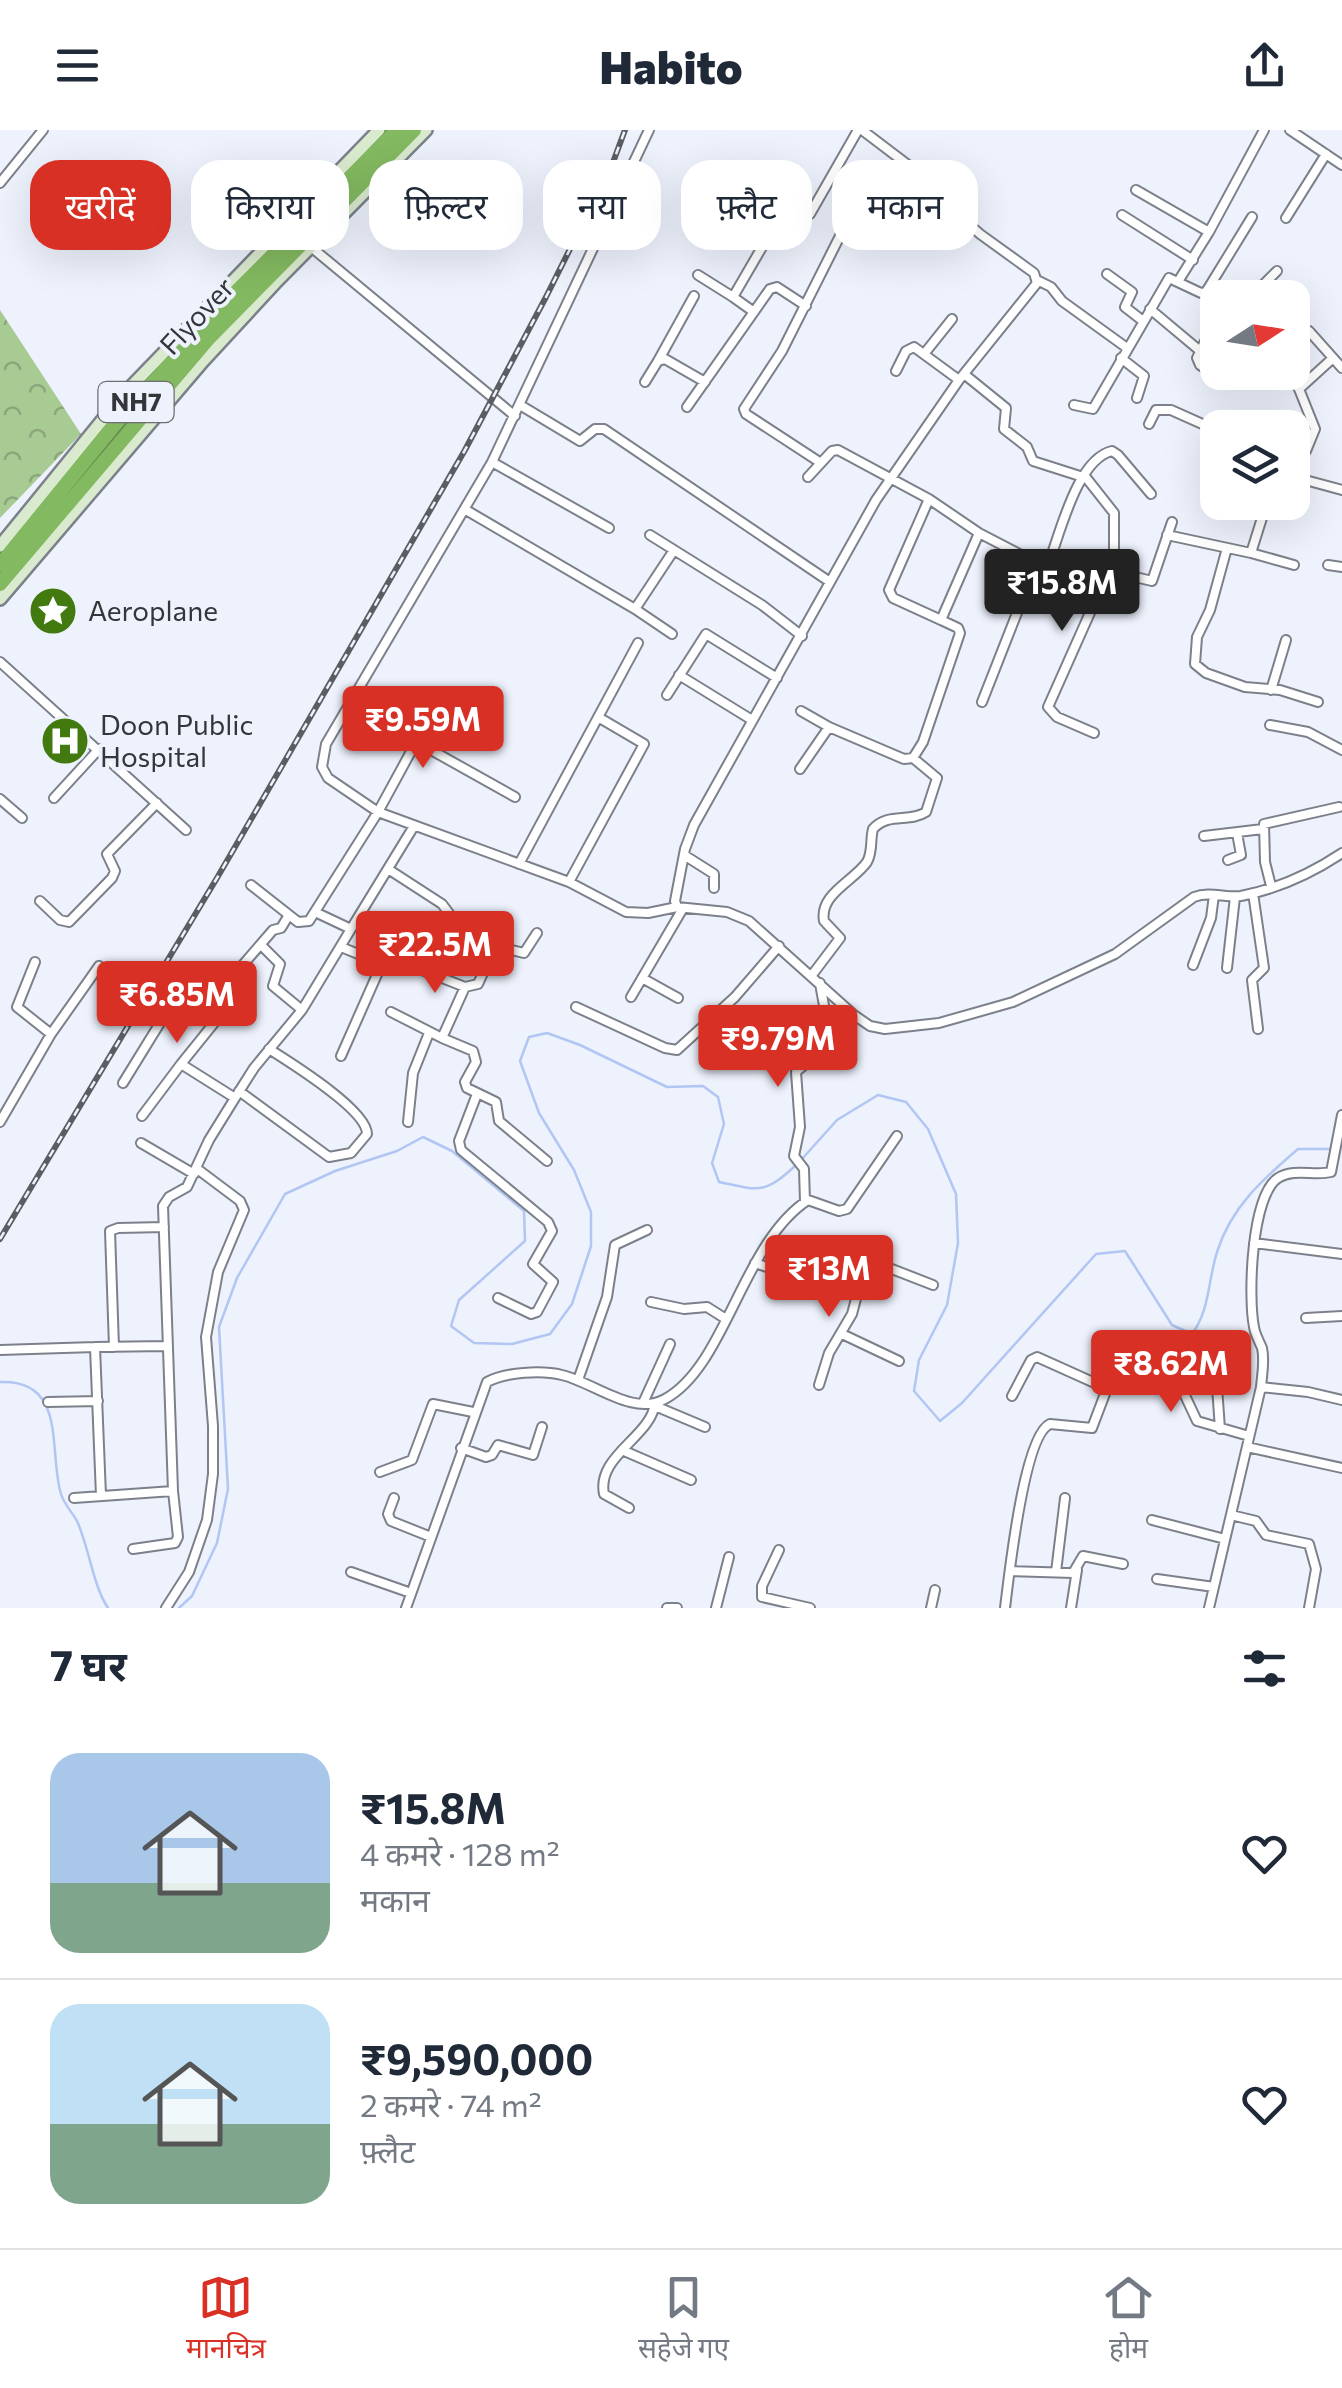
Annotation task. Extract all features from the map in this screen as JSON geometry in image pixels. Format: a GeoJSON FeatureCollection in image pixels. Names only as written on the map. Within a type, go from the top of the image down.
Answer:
{"type":"FeatureCollection","features":[{"type":"Feature","properties":{"kind":"highway","name":"Flyover"},"geometry":{"type":"LineString","coordinates":[[0,584],[209,338],[397,130]]}},
{"type":"Feature","properties":{"kind":"highway","name":"Flyover"},"geometry":{"type":"LineString","coordinates":[[0,565],[116,423],[284,253],[414,130]]}},
{"type":"Feature","properties":{"kind":"street"},"geometry":{"type":"LineString","coordinates":[[0,183],[42,130]]}},
{"type":"Feature","properties":{"kind":"street"},"geometry":{"type":"LineString","coordinates":[[0,546],[122,396],[379,130]]}},
{"type":"Feature","properties":{"kind":"street"},"geometry":{"type":"LineString","coordinates":[[349,208],[426,130]]}},
{"type":"Feature","properties":{"kind":"street"},"geometry":{"type":"LineString","coordinates":[[649,130],[492,462],[326,744],[322,767],[328,778],[378,812],[569,882],[626,912],[680,909],[727,912],[744,918],[874,1028],[938,1022],[1008,1004],[1115,954],[1194,897],[1253,892],[1316,870],[1342,852]]}},
{"type":"Feature","properties":{"kind":"street"},"geometry":{"type":"LineString","coordinates":[[812,211],[860,130],[916,170],[942,200],[1034,273],[1037,280],[1051,287],[1062,301],[1127,348]]}},
{"type":"Feature","properties":{"kind":"street"},"geometry":{"type":"LineString","coordinates":[[1179,280],[1264,130]]}},
{"type":"Feature","properties":{"kind":"street"},"geometry":{"type":"LineString","coordinates":[[1290,130],[1342,165]]}},
{"type":"Feature","properties":{"kind":"street"},"geometry":{"type":"LineString","coordinates":[[1286,218],[1326,154]]}},
{"type":"Feature","properties":{"kind":"street"},"geometry":{"type":"LineString","coordinates":[[1136,190],[1209,232]]}},
{"type":"Feature","properties":{"kind":"street"},"geometry":{"type":"LineString","coordinates":[[1122,214],[1193,260]]}},
{"type":"Feature","properties":{"kind":"street"},"geometry":{"type":"LineString","coordinates":[[1074,405],[1092,410],[1169,278],[1206,292],[1252,217]]}},
{"type":"Feature","properties":{"kind":"street"},"geometry":{"type":"LineString","coordinates":[[0,599],[203,361],[308,250]]}},
{"type":"Feature","properties":{"kind":"street"},"geometry":{"type":"LineString","coordinates":[[315,250],[516,416]]}},
{"type":"Feature","properties":{"kind":"street"},"geometry":{"type":"LineString","coordinates":[[732,297],[760,250]]}},
{"type":"Feature","properties":{"kind":"street"},"geometry":{"type":"LineString","coordinates":[[821,463],[744,409],[782,351],[833,250]]}},
{"type":"Feature","properties":{"kind":"street"},"geometry":{"type":"LineString","coordinates":[[1268,280],[1277,271]]}},
{"type":"Feature","properties":{"kind":"street"},"geometry":{"type":"LineString","coordinates":[[1106,274],[1132,291],[1125,307],[1143,321]]}},
{"type":"Feature","properties":{"kind":"street"},"geometry":{"type":"LineString","coordinates":[[698,275],[754,312]]}},
{"type":"Feature","properties":{"kind":"street"},"geometry":{"type":"LineString","coordinates":[[680,909],[675,901],[694,825],[830,582],[890,478],[962,377],[1026,301],[1037,280]]}},
{"type":"Feature","properties":{"kind":"street"},"geometry":{"type":"LineString","coordinates":[[687,407],[774,286],[806,306]]}},
{"type":"Feature","properties":{"kind":"street"},"geometry":{"type":"LineString","coordinates":[[645,382],[694,296]]}},
{"type":"Feature","properties":{"kind":"street"},"geometry":{"type":"LineString","coordinates":[[1150,309],[1198,350],[1200,366]]}},
{"type":"Feature","properties":{"kind":"street"},"geometry":{"type":"LineString","coordinates":[[924,354],[952,319]]}},
{"type":"Feature","properties":{"kind":"street"},"geometry":{"type":"LineString","coordinates":[[1310,332],[1342,368]]}},
{"type":"Feature","properties":{"kind":"street"},"geometry":{"type":"LineString","coordinates":[[896,370],[908,348],[914,347],[1006,408],[1004,429],[1027,447],[1032,461],[1083,476],[1114,513],[1114,572]]}},
{"type":"Feature","properties":{"kind":"street"},"geometry":{"type":"LineString","coordinates":[[1121,358],[1144,376],[1137,398]]}},
{"type":"Feature","properties":{"kind":"street"},"geometry":{"type":"LineString","coordinates":[[1310,379],[1333,358]]}},
{"type":"Feature","properties":{"kind":"street"},"geometry":{"type":"LineString","coordinates":[[658,361],[668,360],[705,382]]}},
{"type":"Feature","properties":{"kind":"street"},"geometry":{"type":"LineString","coordinates":[[520,405],[577,440],[586,439],[598,428],[604,429],[830,582]]}},
{"type":"Feature","properties":{"kind":"street"},"geometry":{"type":"LineString","coordinates":[[1149,424],[1156,410],[1166,408],[1200,423]]}},
{"type":"Feature","properties":{"kind":"street"},"geometry":{"type":"LineString","coordinates":[[1310,416],[1315,429],[1310,441]]}},
{"type":"Feature","properties":{"kind":"street"},"geometry":{"type":"LineString","coordinates":[[808,477],[836,450],[1037,562],[1105,579]]}},
{"type":"Feature","properties":{"kind":"street"},"geometry":{"type":"LineString","coordinates":[[1048,565],[1092,462],[1112,451],[1151,494]]}},
{"type":"Feature","properties":{"kind":"street"},"geometry":{"type":"LineString","coordinates":[[492,462],[609,528]]}},
{"type":"Feature","properties":{"kind":"street"},"geometry":{"type":"LineString","coordinates":[[1310,481],[1342,490]]}},
{"type":"Feature","properties":{"kind":"street"},"geometry":{"type":"LineString","coordinates":[[912,758],[923,742],[960,633],[958,628],[892,598],[889,593],[928,499]]}},
{"type":"Feature","properties":{"kind":"street"},"geometry":{"type":"LineString","coordinates":[[466,510],[672,634]]}},
{"type":"Feature","properties":{"kind":"street"},"geometry":{"type":"LineString","coordinates":[[1251,553],[1262,520]]}},
{"type":"Feature","properties":{"kind":"street"},"geometry":{"type":"LineString","coordinates":[[1114,572],[1152,581],[1172,522]]}},
{"type":"Feature","properties":{"kind":"street"},"geometry":{"type":"LineString","coordinates":[[940,620],[979,533]]}},
{"type":"Feature","properties":{"kind":"street"},"geometry":{"type":"LineString","coordinates":[[1168,534],[1294,565]]}},
{"type":"Feature","properties":{"kind":"street"},"geometry":{"type":"LineString","coordinates":[[650,535],[762,605],[802,636]]}},
{"type":"Feature","properties":{"kind":"street"},"geometry":{"type":"LineString","coordinates":[[1228,548],[1210,610],[1197,638],[1194,662],[1206,673],[1245,687],[1318,702]]}},
{"type":"Feature","properties":{"kind":"street"},"geometry":{"type":"LineString","coordinates":[[635,609],[674,550]]}},
{"type":"Feature","properties":{"kind":"street"},"geometry":{"type":"LineString","coordinates":[[982,702],[1037,562]]}},
{"type":"Feature","properties":{"kind":"street"},"geometry":{"type":"LineString","coordinates":[[1328,566],[1342,567]]}},
{"type":"Feature","properties":{"kind":"street"},"geometry":{"type":"LineString","coordinates":[[1094,733],[1056,717],[1048,706],[1105,579],[1114,572]]}},
{"type":"Feature","properties":{"kind":"street"},"geometry":{"type":"LineString","coordinates":[[668,695],[702,636],[710,634],[777,678]]}},
{"type":"Feature","properties":{"kind":"street"},"geometry":{"type":"LineString","coordinates":[[1271,690],[1286,640]]}},
{"type":"Feature","properties":{"kind":"street"},"geometry":{"type":"LineString","coordinates":[[519,864],[638,642]]}},
{"type":"Feature","properties":{"kind":"street"},"geometry":{"type":"LineString","coordinates":[[0,662],[186,830]]}},
{"type":"Feature","properties":{"kind":"street"},"geometry":{"type":"LineString","coordinates":[[679,675],[752,720]]}},
{"type":"Feature","properties":{"kind":"street"},"geometry":{"type":"LineString","coordinates":[[349,704],[515,797]]}},
{"type":"Feature","properties":{"kind":"street"},"geometry":{"type":"LineString","coordinates":[[251,886],[303,924],[309,921],[378,812],[433,711]]}},
{"type":"Feature","properties":{"kind":"street"},"geometry":{"type":"LineString","coordinates":[[801,711],[904,759],[912,758],[937,778],[926,812],[918,817],[884,819],[873,829],[868,860],[824,909],[824,921],[840,938],[812,976]]}},
{"type":"Feature","properties":{"kind":"street"},"geometry":{"type":"LineString","coordinates":[[569,882],[644,744],[598,716]]}},
{"type":"Feature","properties":{"kind":"street"},"geometry":{"type":"LineString","coordinates":[[1270,725],[1308,732],[1342,750]]}},
{"type":"Feature","properties":{"kind":"street"},"geometry":{"type":"LineString","coordinates":[[800,769],[829,727]]}},
{"type":"Feature","properties":{"kind":"street"},"geometry":{"type":"LineString","coordinates":[[54,798],[99,749]]}},
{"type":"Feature","properties":{"kind":"street"},"geometry":{"type":"LineString","coordinates":[[0,800],[22,818]]}},
{"type":"Feature","properties":{"kind":"street"},"geometry":{"type":"LineString","coordinates":[[40,901],[60,920],[70,922],[112,878],[115,872],[107,854],[157,803]]}},
{"type":"Feature","properties":{"kind":"street"},"geometry":{"type":"LineString","coordinates":[[1271,886],[1265,862],[1264,823],[1339,807]]}},
{"type":"Feature","properties":{"kind":"street"},"geometry":{"type":"LineString","coordinates":[[133,1549],[177,1540],[166,1200],[185,1189],[237,1094],[302,1010],[414,826]]}},
{"type":"Feature","properties":{"kind":"street"},"geometry":{"type":"LineString","coordinates":[[1204,836],[1263,829]]}},
{"type":"Feature","properties":{"kind":"street"},"geometry":{"type":"LineString","coordinates":[[1228,860],[1242,855],[1238,833]]}},
{"type":"Feature","properties":{"kind":"street"},"geometry":{"type":"LineString","coordinates":[[684,854],[714,874],[714,888]]}},
{"type":"Feature","properties":{"kind":"street"},"geometry":{"type":"LineString","coordinates":[[388,869],[442,904],[460,928],[495,946],[521,954],[537,933]]}},
{"type":"Feature","properties":{"kind":"street"},"geometry":{"type":"LineString","coordinates":[[1253,892],[1264,968],[1252,980],[1258,1028]]}},
{"type":"Feature","properties":{"kind":"street"},"geometry":{"type":"LineString","coordinates":[[1192,964],[1210,918],[1214,894]]}},
{"type":"Feature","properties":{"kind":"street"},"geometry":{"type":"LineString","coordinates":[[1227,968],[1236,896]]}},
{"type":"Feature","properties":{"kind":"street"},"geometry":{"type":"LineString","coordinates":[[631,997],[680,909]]}},
{"type":"Feature","properties":{"kind":"street"},"geometry":{"type":"LineString","coordinates":[[315,912],[351,929]]}},
{"type":"Feature","properties":{"kind":"street"},"geometry":{"type":"LineString","coordinates":[[222,988],[289,915]]}},
{"type":"Feature","properties":{"kind":"street"},"geometry":{"type":"LineString","coordinates":[[261,946],[280,964],[273,986],[302,1010]]}},
{"type":"Feature","properties":{"kind":"street"},"geometry":{"type":"LineString","coordinates":[[341,947],[383,961],[404,963],[464,986],[478,984],[495,946]]}},
{"type":"Feature","properties":{"kind":"street"},"geometry":{"type":"LineString","coordinates":[[576,1007],[677,1050],[735,997],[779,946]]}},
{"type":"Feature","properties":{"kind":"street"},"geometry":{"type":"LineString","coordinates":[[341,1056],[383,961]]}},
{"type":"Feature","properties":{"kind":"street"},"geometry":{"type":"LineString","coordinates":[[35,962],[17,1007],[52,1034]]}},
{"type":"Feature","properties":{"kind":"street"},"geometry":{"type":"LineString","coordinates":[[0,1122],[52,1034],[99,966]]}},
{"type":"Feature","properties":{"kind":"street"},"geometry":{"type":"LineString","coordinates":[[123,1084],[192,971],[199,970],[231,998],[229,1006],[142,1116]]}},
{"type":"Feature","properties":{"kind":"street"},"geometry":{"type":"LineString","coordinates":[[642,978],[678,998]]}},
{"type":"Feature","properties":{"kind":"street"},"geometry":{"type":"LineString","coordinates":[[805,1202],[804,1169],[794,1156],[800,1127],[796,1072],[828,1038],[820,983]]}},
{"type":"Feature","properties":{"kind":"street"},"geometry":{"type":"LineString","coordinates":[[442,1038],[464,986]]}},
{"type":"Feature","properties":{"kind":"street"},"geometry":{"type":"LineString","coordinates":[[391,1012],[475,1054],[476,1062],[465,1085],[497,1104],[499,1121],[547,1161]]}},
{"type":"Feature","properties":{"kind":"street"},"geometry":{"type":"LineString","coordinates":[[408,1122],[413,1073],[429,1033]]}},
{"type":"Feature","properties":{"kind":"street"},"geometry":{"type":"LineString","coordinates":[[181,1064],[237,1094],[329,1157],[351,1152],[367,1134],[366,1124],[269,1049]]}},
{"type":"Feature","properties":{"kind":"street"},"geometry":{"type":"LineString","coordinates":[[477,1094],[459,1141],[461,1150],[548,1222],[552,1231],[532,1264],[553,1282],[538,1310],[531,1314],[498,1298]]}},
{"type":"Feature","properties":{"kind":"street"},"geometry":{"type":"LineString","coordinates":[[1330,1173],[1342,1116]]}},
{"type":"Feature","properties":{"kind":"street"},"geometry":{"type":"LineString","coordinates":[[629,1508],[603,1490],[604,1478],[652,1414],[655,1404],[688,1378],[705,1356],[768,1244],[805,1202],[812,1200],[839,1210],[848,1209],[896,1136]]}},
{"type":"Feature","properties":{"kind":"street"},"geometry":{"type":"LineString","coordinates":[[141,1142],[195,1171],[240,1201],[244,1210],[218,1272],[206,1337],[213,1426],[213,1474],[207,1520],[189,1572],[166,1608]]}},
{"type":"Feature","properties":{"kind":"street"},"geometry":{"type":"LineString","coordinates":[[1209,1608],[1260,1386],[1263,1355],[1253,1324],[1254,1244],[1265,1196],[1274,1182],[1294,1173],[1342,1175]]}},
{"type":"Feature","properties":{"kind":"street"},"geometry":{"type":"LineString","coordinates":[[114,1347],[110,1232],[118,1228],[164,1226]]}},
{"type":"Feature","properties":{"kind":"street"},"geometry":{"type":"LineString","coordinates":[[578,1380],[609,1289],[615,1245],[647,1230]]}},
{"type":"Feature","properties":{"kind":"street"},"geometry":{"type":"LineString","coordinates":[[768,1244],[814,1257],[830,1252],[934,1285]]}},
{"type":"Feature","properties":{"kind":"street"},"geometry":{"type":"LineString","coordinates":[[1254,1244],[1342,1254]]}},
{"type":"Feature","properties":{"kind":"street"},"geometry":{"type":"LineString","coordinates":[[819,1384],[828,1353],[852,1314],[866,1261]]}},
{"type":"Feature","properties":{"kind":"street"},"geometry":{"type":"LineString","coordinates":[[755,1263],[823,1286]]}},
{"type":"Feature","properties":{"kind":"street"},"geometry":{"type":"LineString","coordinates":[[651,1302],[684,1309],[707,1307],[726,1318]]}},
{"type":"Feature","properties":{"kind":"street"},"geometry":{"type":"LineString","coordinates":[[1306,1318],[1342,1316]]}},
{"type":"Feature","properties":{"kind":"street"},"geometry":{"type":"LineString","coordinates":[[842,1334],[900,1361]]}},
{"type":"Feature","properties":{"kind":"street"},"geometry":{"type":"LineString","coordinates":[[643,1403],[670,1344]]}},
{"type":"Feature","properties":{"kind":"street"},"geometry":{"type":"LineString","coordinates":[[0,1350],[168,1346]]}},
{"type":"Feature","properties":{"kind":"street"},"geometry":{"type":"LineString","coordinates":[[95,1347],[101,1496]]}},
{"type":"Feature","properties":{"kind":"street"},"geometry":{"type":"LineString","coordinates":[[1154,1353],[1150,1367],[1154,1374],[1181,1387],[1197,1421],[1250,1436]]}},
{"type":"Feature","properties":{"kind":"street"},"geometry":{"type":"LineString","coordinates":[[1012,1396],[1036,1357],[1106,1388]]}},
{"type":"Feature","properties":{"kind":"street"},"geometry":{"type":"LineString","coordinates":[[1215,1358],[1220,1429]]}},
{"type":"Feature","properties":{"kind":"street"},"geometry":{"type":"LineString","coordinates":[[1005,1608],[1020,1502],[1042,1430],[1050,1424],[1091,1429],[1114,1370]]}},
{"type":"Feature","properties":{"kind":"street"},"geometry":{"type":"LineString","coordinates":[[406,1608],[473,1412],[490,1379],[553,1373],[618,1398],[655,1404],[705,1427]]}},
{"type":"Feature","properties":{"kind":"street"},"geometry":{"type":"LineString","coordinates":[[1260,1386],[1342,1400]]}},
{"type":"Feature","properties":{"kind":"street"},"geometry":{"type":"LineString","coordinates":[[48,1402],[98,1401]]}},
{"type":"Feature","properties":{"kind":"street"},"geometry":{"type":"LineString","coordinates":[[380,1472],[412,1460],[433,1404],[473,1412]]}},
{"type":"Feature","properties":{"kind":"street"},"geometry":{"type":"LineString","coordinates":[[461,1448],[486,1457],[498,1445],[533,1455],[542,1427]]}},
{"type":"Feature","properties":{"kind":"street"},"geometry":{"type":"LineString","coordinates":[[1247,1446],[1342,1468]]}},
{"type":"Feature","properties":{"kind":"street"},"geometry":{"type":"LineString","coordinates":[[622,1450],[691,1480]]}},
{"type":"Feature","properties":{"kind":"street"},"geometry":{"type":"LineString","coordinates":[[74,1498],[173,1491]]}},
{"type":"Feature","properties":{"kind":"street"},"geometry":{"type":"LineString","coordinates":[[394,1498],[388,1514],[390,1521],[431,1536]]}},
{"type":"Feature","properties":{"kind":"street"},"geometry":{"type":"LineString","coordinates":[[1056,1572],[1065,1498]]}},
{"type":"Feature","properties":{"kind":"street"},"geometry":{"type":"LineString","coordinates":[[1231,1515],[1256,1522],[1266,1535],[1309,1544],[1316,1570],[1309,1608]]}},
{"type":"Feature","properties":{"kind":"street"},"geometry":{"type":"LineString","coordinates":[[1152,1520],[1225,1538]]}},
{"type":"Feature","properties":{"kind":"street"},"geometry":{"type":"LineString","coordinates":[[780,1550],[762,1586],[762,1597],[810,1608]]}},
{"type":"Feature","properties":{"kind":"street"},"geometry":{"type":"LineString","coordinates":[[1072,1608],[1083,1556],[1122,1564]]}},
{"type":"Feature","properties":{"kind":"street"},"geometry":{"type":"LineString","coordinates":[[716,1608],[729,1558]]}},
{"type":"Feature","properties":{"kind":"street"},"geometry":{"type":"LineString","coordinates":[[1010,1571],[1078,1570]]}},
{"type":"Feature","properties":{"kind":"street"},"geometry":{"type":"LineString","coordinates":[[351,1572],[411,1592]]}},
{"type":"Feature","properties":{"kind":"street"},"geometry":{"type":"LineString","coordinates":[[1157,1579],[1214,1587]]}},
{"type":"Feature","properties":{"kind":"street"},"geometry":{"type":"LineString","coordinates":[[931,1608],[935,1590]]}},
{"type":"Feature","properties":{"kind":"street"},"geometry":{"type":"LineString","coordinates":[[667,1608],[677,1608]]}},
{"type":"Feature","properties":{"kind":"green space"},"geometry":{"type":"Polygon","coordinates":[[[0,310],[81,434],[0,518],[0,310]]]}},
{"type":"Feature","properties":{"kind":"waterway"},"geometry":{"type":"LineString","coordinates":[[179,1608],[192,1596],[217,1543],[228,1489],[219,1327],[237,1278],[285,1194],[335,1171],[397,1151],[423,1137],[452,1151],[524,1211],[525,1241],[459,1300],[451,1326],[474,1343],[512,1344],[550,1334],[572,1304],[591,1246],[591,1212],[574,1170],[539,1113],[520,1061],[529,1037],[547,1033],[667,1087],[703,1086],[718,1097],[724,1124],[712,1163],[719,1182],[761,1188],[796,1165]]}},
{"type":"Feature","properties":{"kind":"waterway"},"geometry":{"type":"LineString","coordinates":[[802,1159],[837,1120],[878,1095],[906,1102],[928,1129],[956,1194],[958,1243],[947,1305],[919,1360],[914,1391],[940,1421],[962,1403],[1096,1254],[1125,1251],[1172,1325],[1192,1334],[1205,1305],[1223,1236],[1240,1208],[1298,1149],[1331,1149]]}},
{"type":"Feature","properties":{"kind":"waterway"},"geometry":{"type":"LineString","coordinates":[[0,1382],[22,1384],[36,1392],[46,1405],[61,1494],[77,1521],[108,1608]]}},
{"type":"Feature","properties":{"kind":"railway"},"geometry":{"type":"LineString","coordinates":[[0,1239],[217,878],[465,450],[546,297],[612,165],[625,130]]}},
{"type":"Feature","properties":{"kind":"place","name":"Aeroplane"},"geometry":{"type":"Point","coordinates":[53,611]}},
{"type":"Feature","properties":{"kind":"place","name":"Doon Public Hospital"},"geometry":{"type":"Point","coordinates":[65,741]}}]}
